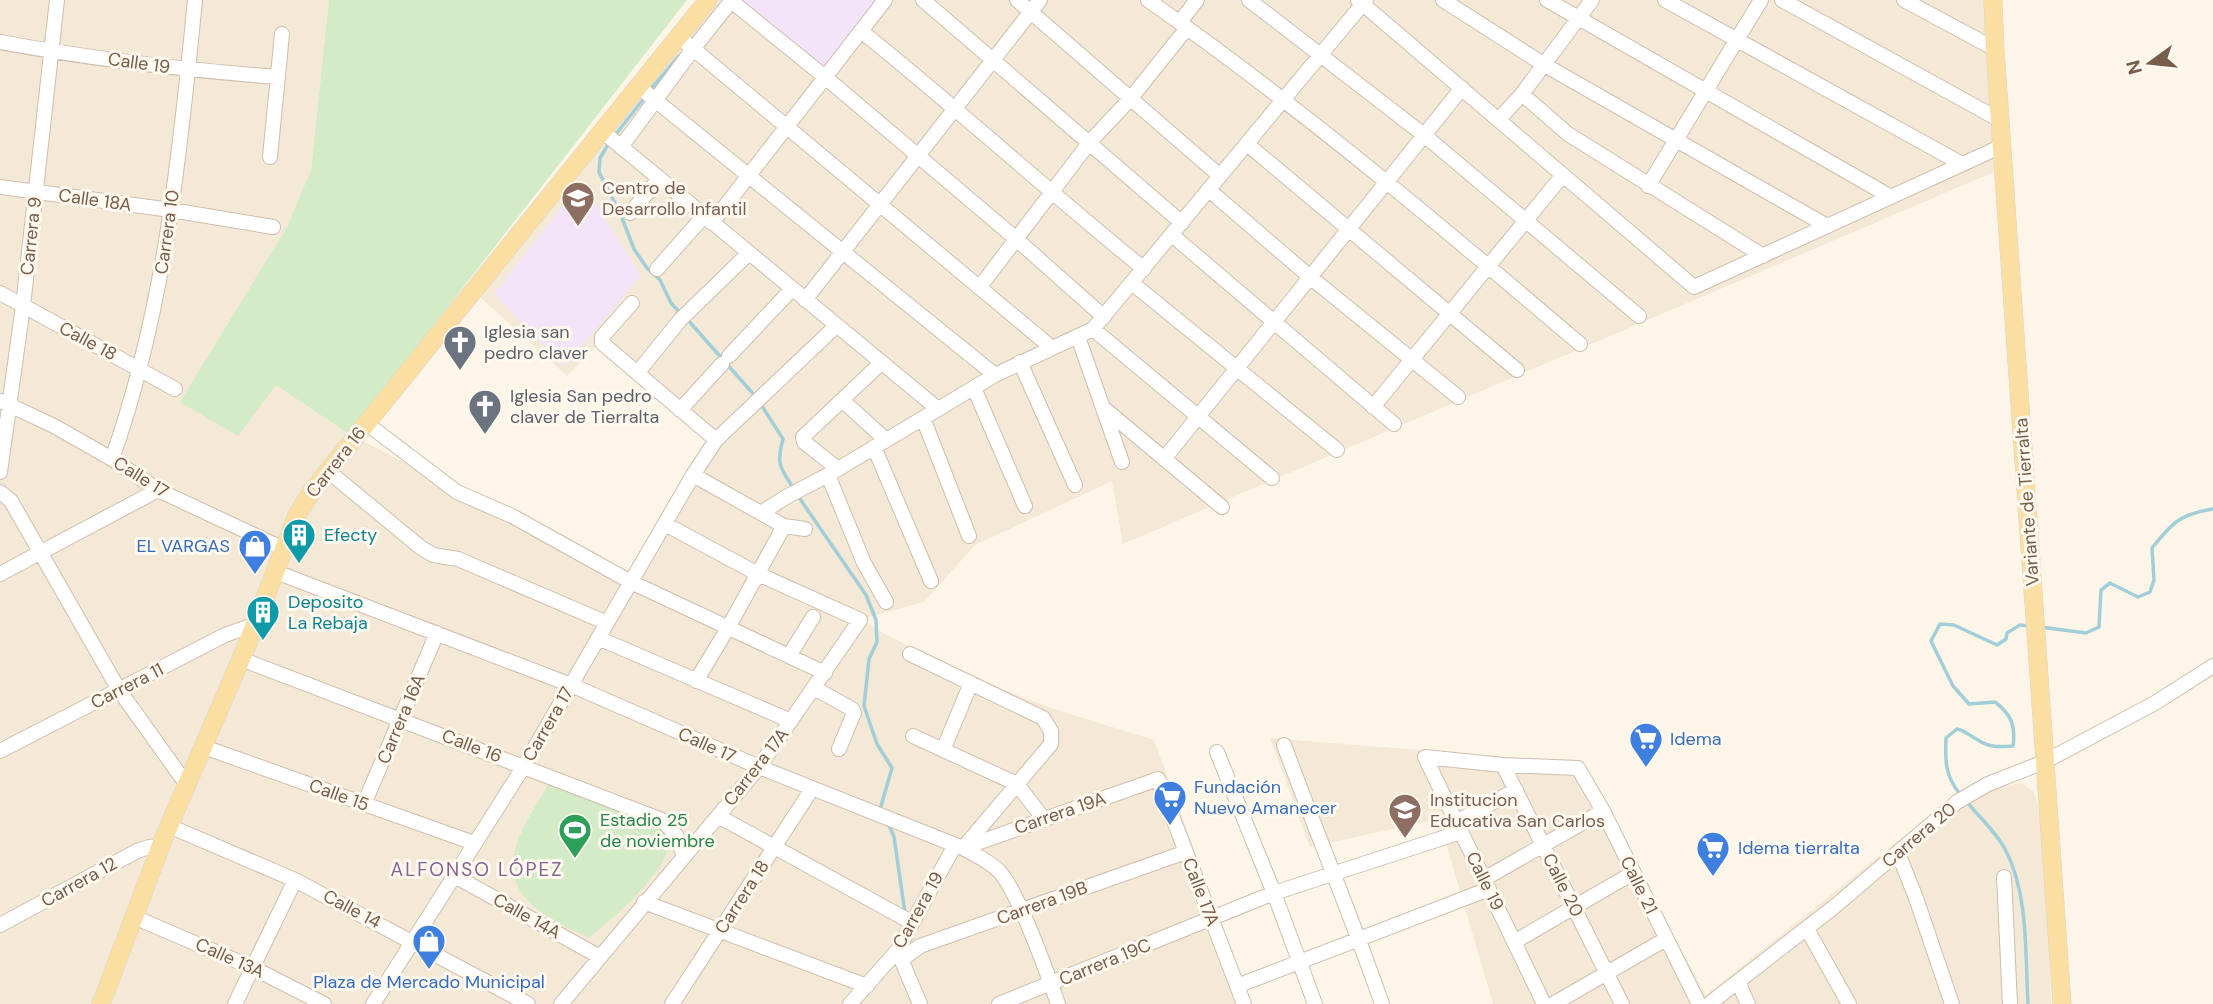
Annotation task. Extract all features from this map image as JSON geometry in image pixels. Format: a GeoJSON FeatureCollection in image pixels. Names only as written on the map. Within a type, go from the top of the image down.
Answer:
{"type":"FeatureCollection","features":[{"type":"Feature","properties":{"kind":"main road","name":"Carrera 16"},"geometry":{"type":"LineString","coordinates":[[101,1004],[169,826],[256,624],[297,515],[312,491],[602,131],[639,87],[685,43],[708,0]]}},
{"type":"Feature","properties":{"kind":"main road","name":"Variante de Tierralta"},"geometry":{"type":"LineString","coordinates":[[1993,0],[2062,1004]]}},
{"type":"Feature","properties":{"kind":"street","name":"Carrera 9"},"geometry":{"type":"LineString","coordinates":[[0,472],[4,403],[23,306],[57,0]]}},
{"type":"Feature","properties":{"kind":"street","name":"Carrera 10"},"geometry":{"type":"LineString","coordinates":[[113,459],[129,412],[154,317],[171,210],[195,0]]}},
{"type":"Feature","properties":{"kind":"street"},"geometry":{"type":"LineString","coordinates":[[621,147],[656,101],[685,43],[731,0],[1015,238],[1104,317]]}},
{"type":"Feature","properties":{"kind":"street"},"geometry":{"type":"LineString","coordinates":[[657,269],[708,220],[749,175],[885,0]]}},
{"type":"Feature","properties":{"kind":"street"},"geometry":{"type":"LineString","coordinates":[[923,0],[1182,223]]}},
{"type":"Feature","properties":{"kind":"street"},"geometry":{"type":"LineString","coordinates":[[1017,0],[1035,6],[1131,99],[1220,177]]}},
{"type":"Feature","properties":{"kind":"street"},"geometry":{"type":"LineString","coordinates":[[1148,0],[1284,99],[1387,181],[1580,344]]}},
{"type":"Feature","properties":{"kind":"street"},"geometry":{"type":"LineString","coordinates":[[979,288],[1089,142],[1131,99],[1184,25],[1197,0]]}},
{"type":"Feature","properties":{"kind":"street"},"geometry":{"type":"LineString","coordinates":[[1249,0],[1424,135],[1639,316]]}},
{"type":"Feature","properties":{"kind":"street"},"geometry":{"type":"LineString","coordinates":[[1443,0],[1543,64],[1827,226]]}},
{"type":"Feature","properties":{"kind":"street"},"geometry":{"type":"LineString","coordinates":[[1547,0],[1891,197]]}},
{"type":"Feature","properties":{"kind":"street"},"geometry":{"type":"LineString","coordinates":[[1499,120],[1522,94],[1592,0]]}},
{"type":"Feature","properties":{"kind":"street"},"geometry":{"type":"LineString","coordinates":[[1665,0],[1962,164]]}},
{"type":"Feature","properties":{"kind":"street"},"geometry":{"type":"LineString","coordinates":[[1648,186],[1761,0]]}},
{"type":"Feature","properties":{"kind":"street"},"geometry":{"type":"LineString","coordinates":[[1782,0],[2000,120]]}},
{"type":"Feature","properties":{"kind":"street"},"geometry":{"type":"LineString","coordinates":[[1904,0],[1995,49]]}},
{"type":"Feature","properties":{"kind":"street"},"geometry":{"type":"LineString","coordinates":[[761,513],[995,375],[1093,329],[1322,54],[1362,1],[1694,287],[2002,146]]}},
{"type":"Feature","properties":{"kind":"street"},"geometry":{"type":"LineString","coordinates":[[805,300],[1035,6]]}},
{"type":"Feature","properties":{"kind":"street"},"geometry":{"type":"LineString","coordinates":[[861,31],[956,108],[1051,193],[1144,269]]}},
{"type":"Feature","properties":{"kind":"street"},"geometry":{"type":"LineString","coordinates":[[271,158],[282,34]]}},
{"type":"Feature","properties":{"kind":"street","name":"Calle 19"},"geometry":{"type":"LineString","coordinates":[[0,42],[52,52],[188,70],[278,77]]}},
{"type":"Feature","properties":{"kind":"street"},"geometry":{"type":"LineString","coordinates":[[685,43],[1052,348]]}},
{"type":"Feature","properties":{"kind":"street"},"geometry":{"type":"LineString","coordinates":[[639,87],[995,375]]}},
{"type":"Feature","properties":{"kind":"street"},"geometry":{"type":"LineString","coordinates":[[1164,459],[1462,88]]}},
{"type":"Feature","properties":{"kind":"street"},"geometry":{"type":"LineString","coordinates":[[1522,94],[1568,134],[1763,256]]}},
{"type":"Feature","properties":{"kind":"street"},"geometry":{"type":"LineString","coordinates":[[602,131],[938,409]]}},
{"type":"Feature","properties":{"kind":"street"},"geometry":{"type":"LineString","coordinates":[[1247,144],[1517,370]]}},
{"type":"Feature","properties":{"kind":"street"},"geometry":{"type":"LineString","coordinates":[[1373,407],[1563,175]]}},
{"type":"Feature","properties":{"kind":"street"},"geometry":{"type":"LineString","coordinates":[[630,213],[659,179]]}},
{"type":"Feature","properties":{"kind":"street","name":"Calle 18A"},"geometry":{"type":"LineString","coordinates":[[0,187],[273,227]]}},
{"type":"Feature","properties":{"kind":"street"},"geometry":{"type":"LineString","coordinates":[[1209,190],[1310,277],[1458,397]]}},
{"type":"Feature","properties":{"kind":"street"},"geometry":{"type":"LineString","coordinates":[[1172,235],[1394,424]]}},
{"type":"Feature","properties":{"kind":"street"},"geometry":{"type":"LineString","coordinates":[[638,372],[680,320],[748,253]]}},
{"type":"Feature","properties":{"kind":"street"},"geometry":{"type":"LineString","coordinates":[[1132,283],[1337,450]]}},
{"type":"Feature","properties":{"kind":"street"},"geometry":{"type":"LineString","coordinates":[[681,410],[792,289]]}},
{"type":"Feature","properties":{"kind":"street","name":"Calle 18"},"geometry":{"type":"LineString","coordinates":[[0,293],[175,389]]}},
{"type":"Feature","properties":{"kind":"street"},"geometry":{"type":"LineString","coordinates":[[632,303],[601,340],[603,345],[716,440]]}},
{"type":"Feature","properties":{"kind":"street","name":"Carrera 17"},"geometry":{"type":"LineString","coordinates":[[373,1004],[524,766],[716,440],[836,326]]}},
{"type":"Feature","properties":{"kind":"street"},"geometry":{"type":"LineString","coordinates":[[1093,329],[1272,478]]}},
{"type":"Feature","properties":{"kind":"street"},"geometry":{"type":"LineString","coordinates":[[1078,337],[1106,410],[1122,462]]}},
{"type":"Feature","properties":{"kind":"street"},"geometry":{"type":"LineString","coordinates":[[1020,362],[1075,485]]}},
{"type":"Feature","properties":{"kind":"street"},"geometry":{"type":"LineString","coordinates":[[881,363],[803,437],[804,442],[833,472],[864,563],[886,602]]}},
{"type":"Feature","properties":{"kind":"street"},"geometry":{"type":"LineString","coordinates":[[974,388],[1025,506]]}},
{"type":"Feature","properties":{"kind":"street"},"geometry":{"type":"LineString","coordinates":[[842,400],[880,444],[931,581]]}},
{"type":"Feature","properties":{"kind":"street","name":"Calle 17"},"geometry":{"type":"LineString","coordinates":[[4,403],[54,426],[113,459],[158,490],[284,549]]}},
{"type":"Feature","properties":{"kind":"street"},"geometry":{"type":"LineString","coordinates":[[1106,410],[1222,507]]}},
{"type":"Feature","properties":{"kind":"street"},"geometry":{"type":"LineString","coordinates":[[923,418],[969,536]]}},
{"type":"Feature","properties":{"kind":"street"},"geometry":{"type":"LineString","coordinates":[[366,424],[447,486],[512,516],[631,582],[825,673]]}},
{"type":"Feature","properties":{"kind":"street"},"geometry":{"type":"LineString","coordinates":[[328,471],[433,555],[458,559],[607,623]]}},
{"type":"Feature","properties":{"kind":"street"},"geometry":{"type":"LineString","coordinates":[[693,475],[784,526],[805,529]]}},
{"type":"Feature","properties":{"kind":"street"},"geometry":{"type":"LineString","coordinates":[[0,575],[158,490]]}},
{"type":"Feature","properties":{"kind":"street"},"geometry":{"type":"LineString","coordinates":[[0,492],[10,501],[118,690],[187,785]]}},
{"type":"Feature","properties":{"kind":"street"},"geometry":{"type":"LineString","coordinates":[[665,524],[758,574]]}},
{"type":"Feature","properties":{"kind":"street"},"geometry":{"type":"LineString","coordinates":[[696,681],[784,526]]}},
{"type":"Feature","properties":{"kind":"street","name":"Calle 17"},"geometry":{"type":"LineString","coordinates":[[276,572],[571,685],[758,767],[959,847],[998,869],[1005,877],[1058,1004]]}},
{"type":"Feature","properties":{"kind":"street","name":"Carrera 17A"},"geometry":{"type":"LineString","coordinates":[[561,1004],[758,767],[860,620],[758,574]]}},
{"type":"Feature","properties":{"kind":"street"},"geometry":{"type":"LineString","coordinates":[[789,656],[813,617]]}},
{"type":"Feature","properties":{"kind":"street","name":"Carrera 11"},"geometry":{"type":"LineString","coordinates":[[0,751],[225,635],[256,624]]}},
{"type":"Feature","properties":{"kind":"street","name":"Carrera 16A"},"geometry":{"type":"LineString","coordinates":[[364,804],[438,633]]}},
{"type":"Feature","properties":{"kind":"street"},"geometry":{"type":"LineString","coordinates":[[598,638],[791,722]]}},
{"type":"Feature","properties":{"kind":"street"},"geometry":{"type":"LineString","coordinates":[[910,654],[971,683],[943,750]]}},
{"type":"Feature","properties":{"kind":"street","name":"Calle 16"},"geometry":{"type":"LineString","coordinates":[[241,660],[662,820],[676,835],[684,856]]}},
{"type":"Feature","properties":{"kind":"street","name":"Carrera 20"},"geometry":{"type":"LineString","coordinates":[[1709,1004],[1807,929],[1957,802],[1988,784],[2044,762],[2155,703],[2213,666]]}},
{"type":"Feature","properties":{"kind":"street","name":"Carrera 19"},"geometry":{"type":"LineString","coordinates":[[850,1004],[899,955],[911,922],[959,847],[1051,744],[1051,731],[1043,718],[971,683]]}},
{"type":"Feature","properties":{"kind":"street"},"geometry":{"type":"LineString","coordinates":[[814,688],[854,712],[839,749]]}},
{"type":"Feature","properties":{"kind":"street"},"geometry":{"type":"LineString","coordinates":[[913,736],[1017,785],[1043,818]]}},
{"type":"Feature","properties":{"kind":"street"},"geometry":{"type":"LineString","coordinates":[[1284,745],[1382,1004]]}},
{"type":"Feature","properties":{"kind":"street","name":"Calle 15"},"geometry":{"type":"LineString","coordinates":[[204,747],[474,843]]}},
{"type":"Feature","properties":{"kind":"street"},"geometry":{"type":"LineString","coordinates":[[1217,752],[1315,1004]]}},
{"type":"Feature","properties":{"kind":"street","name":"Calle 19"},"geometry":{"type":"LineString","coordinates":[[1503,765],[1425,757],[1542,1003]]}},
{"type":"Feature","properties":{"kind":"street","name":"Calle 21"},"geometry":{"type":"LineString","coordinates":[[1503,765],[1578,768],[1699,1004]]}},
{"type":"Feature","properties":{"kind":"street","name":"Calle 20"},"geometry":{"type":"LineString","coordinates":[[1503,765],[1622,1004]]}},
{"type":"Feature","properties":{"kind":"street","name":"Carrera 19A"},"geometry":{"type":"LineString","coordinates":[[959,847],[1158,779]]}},
{"type":"Feature","properties":{"kind":"street","name":"Calle 17A"},"geometry":{"type":"LineString","coordinates":[[1158,779],[1237,986],[1240,1003]]}},
{"type":"Feature","properties":{"kind":"street","name":"Carrera 18"},"geometry":{"type":"LineString","coordinates":[[672,1004],[812,789]]}},
{"type":"Feature","properties":{"kind":"street"},"geometry":{"type":"LineString","coordinates":[[1459,827],[1516,790]]}},
{"type":"Feature","properties":{"kind":"street"},"geometry":{"type":"LineString","coordinates":[[1237,986],[1359,939],[1486,884],[1543,845],[1602,811]]}},
{"type":"Feature","properties":{"kind":"street"},"geometry":{"type":"LineString","coordinates":[[718,816],[911,922]]}},
{"type":"Feature","properties":{"kind":"street","name":"Calle 14"},"geometry":{"type":"LineString","coordinates":[[169,826],[295,880],[528,1004]]}},
{"type":"Feature","properties":{"kind":"street","name":"Carrera 19C"},"geometry":{"type":"LineString","coordinates":[[999,1004],[1274,893],[1459,827]]}},
{"type":"Feature","properties":{"kind":"street","name":"Carrera 12"},"geometry":{"type":"LineString","coordinates":[[0,925],[137,851],[161,846]]}},
{"type":"Feature","properties":{"kind":"street","name":"Carrera 19B"},"geometry":{"type":"LineString","coordinates":[[899,955],[1186,852]]}},
{"type":"Feature","properties":{"kind":"street"},"geometry":{"type":"LineString","coordinates":[[1898,853],[1952,1004]]}},
{"type":"Feature","properties":{"kind":"street"},"geometry":{"type":"LineString","coordinates":[[1514,942],[1633,873]]}},
{"type":"Feature","properties":{"kind":"street","name":"Calle 14A"},"geometry":{"type":"LineString","coordinates":[[453,875],[600,957]]}},
{"type":"Feature","properties":{"kind":"street"},"geometry":{"type":"LineString","coordinates":[[2004,877],[2010,1004]]}},
{"type":"Feature","properties":{"kind":"street"},"geometry":{"type":"LineString","coordinates":[[235,1004],[295,880]]}},
{"type":"Feature","properties":{"kind":"street"},"geometry":{"type":"LineString","coordinates":[[645,902],[867,986]]}},
{"type":"Feature","properties":{"kind":"street","name":"Calle 13A"},"geometry":{"type":"LineString","coordinates":[[134,916],[253,968],[324,1004]]}},
{"type":"Feature","properties":{"kind":"street"},"geometry":{"type":"LineString","coordinates":[[1807,929],[1849,1004]]}},
{"type":"Feature","properties":{"kind":"street"},"geometry":{"type":"LineString","coordinates":[[1542,1003],[1607,973],[1666,939]]}},
{"type":"Feature","properties":{"kind":"street"},"geometry":{"type":"LineString","coordinates":[[899,955],[920,1004]]}},
{"type":"Feature","properties":{"kind":"street"},"geometry":{"type":"LineString","coordinates":[[1738,982],[1748,1004]]}},
{"type":"Feature","properties":{"kind":"shaded area"},"geometry":{"type":"Polygon","coordinates":[[[0,0],[329,0],[311,170],[287,227],[276,384],[349,434],[629,578],[708,442],[596,346],[567,376],[480,297],[716,0],[1988,0],[1994,172],[1123,544],[1112,481],[975,545],[924,602],[861,619],[885,634],[977,680],[1051,708],[1154,740],[1251,1004],[0,1004],[0,0]]]}},
{"type":"Feature","properties":{"kind":"shaded area"},"geometry":{"type":"Polygon","coordinates":[[[739,0],[878,0],[824,69],[739,0]]]}},
{"type":"Feature","properties":{"kind":"shaded area","name":"Centro de Desarrollo Infantil"},"geometry":{"type":"Polygon","coordinates":[[[582,181],[641,276],[564,366],[494,294],[582,181]]]}},
{"type":"Feature","properties":{"kind":"shaded area"},"geometry":{"type":"Polygon","coordinates":[[[1270,738],[1579,763],[1706,995],[1955,795],[2022,783],[2034,792],[2045,856],[2051,1004],[1493,1004],[1439,819],[1310,847],[1270,738]]]}},
{"type":"Feature","properties":{"kind":"green space"},"geometry":{"type":"Polygon","coordinates":[[[329,0],[687,0],[349,434],[276,385],[238,436],[180,402],[287,227],[311,170],[329,0]]]}},
{"type":"Feature","properties":{"kind":"green space"},"geometry":{"type":"Polygon","coordinates":[[[551,780],[658,824],[666,832],[668,844],[664,859],[654,874],[627,905],[589,938],[541,912],[524,897],[515,881],[513,865],[522,831],[551,780]]]}},
{"type":"Feature","properties":{"kind":"waterway"},"geometry":{"type":"LineString","coordinates":[[651,89],[679,56]]}},
{"type":"Feature","properties":{"kind":"waterway"},"geometry":{"type":"LineString","coordinates":[[616,134],[645,97]]}},
{"type":"Feature","properties":{"kind":"waterway"},"geometry":{"type":"LineString","coordinates":[[609,143],[600,158],[599,172],[620,213],[634,249],[647,268],[660,280],[671,303],[681,314]]}},
{"type":"Feature","properties":{"kind":"waterway"},"geometry":{"type":"LineString","coordinates":[[687,319],[756,397]]}},
{"type":"Feature","properties":{"kind":"waterway"},"geometry":{"type":"LineString","coordinates":[[760,403],[783,439],[781,466],[794,489]]}},
{"type":"Feature","properties":{"kind":"waterway"},"geometry":{"type":"LineString","coordinates":[[798,496],[866,595],[876,620],[877,642],[869,659],[864,706],[877,744],[892,768],[881,806]]}},
{"type":"Feature","properties":{"kind":"waterway"},"geometry":{"type":"LineString","coordinates":[[2040,627],[2086,633],[2099,627],[2101,590],[2110,583],[2138,597],[2150,592],[2154,580],[2152,548],[2165,532],[2184,517],[2213,509]]}},
{"type":"Feature","properties":{"kind":"waterway"},"geometry":{"type":"LineString","coordinates":[[1960,794],[1951,781],[1947,768],[1946,738],[1957,729],[1987,744],[2013,746],[2013,726],[2009,716],[1995,702],[1969,704],[1953,686],[1931,641],[1940,624],[1954,625],[1997,645],[2006,639],[2007,633],[2020,625],[2029,626]]}},
{"type":"Feature","properties":{"kind":"waterway"},"geometry":{"type":"LineString","coordinates":[[1967,802],[1997,837],[2013,867],[2022,905],[2028,1004]]}},
{"type":"Feature","properties":{"kind":"waterway"},"geometry":{"type":"LineString","coordinates":[[889,825],[894,837],[905,913]]}},
{"type":"Feature","properties":{"kind":"place","name":"Centro de Desarrollo Infantil"},"geometry":{"type":"Point","coordinates":[578,228]}},
{"type":"Feature","properties":{"kind":"place","name":"Iglesia san pedro claver"},"geometry":{"type":"Point","coordinates":[460,372]}},
{"type":"Feature","properties":{"kind":"place","name":"Iglesia San pedro claver de Tierralta"},"geometry":{"type":"Point","coordinates":[485,436]}},
{"type":"Feature","properties":{"kind":"place","name":"Efecty"},"geometry":{"type":"Point","coordinates":[299,565]}},
{"type":"Feature","properties":{"kind":"place","name":"EL VARGAS"},"geometry":{"type":"Point","coordinates":[255,576]}},
{"type":"Feature","properties":{"kind":"place","name":"Deposito La Rebaja"},"geometry":{"type":"Point","coordinates":[263,642]}},
{"type":"Feature","properties":{"kind":"place","name":"Idema"},"geometry":{"type":"Point","coordinates":[1646,769]}},
{"type":"Feature","properties":{"kind":"place","name":"Fundación Nuevo Amanecer"},"geometry":{"type":"Point","coordinates":[1170,827]}},
{"type":"Feature","properties":{"kind":"place","name":"Institucion Educativa San Carlos"},"geometry":{"type":"Point","coordinates":[1405,840]}},
{"type":"Feature","properties":{"kind":"place","name":"Estadio 25 de noviembre"},"geometry":{"type":"Point","coordinates":[575,860]}},
{"type":"Feature","properties":{"kind":"place","name":"Idema tierralta"},"geometry":{"type":"Point","coordinates":[1713,878]}},
{"type":"Feature","properties":{"kind":"place","name":"Plaza de Mercado Municipal"},"geometry":{"type":"Point","coordinates":[429,971]}},
{"type":"Feature","properties":{"kind":"district","name":"ALFONSO LÓPEZ"},"geometry":{"type":"Point","coordinates":[477,869]}}]}
